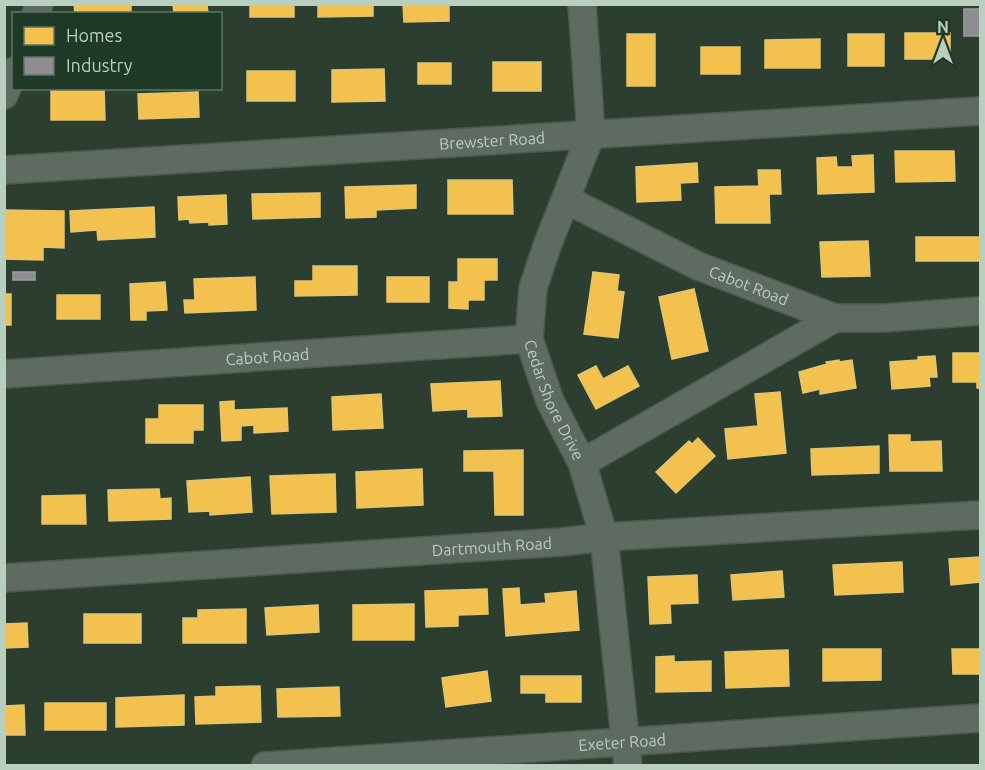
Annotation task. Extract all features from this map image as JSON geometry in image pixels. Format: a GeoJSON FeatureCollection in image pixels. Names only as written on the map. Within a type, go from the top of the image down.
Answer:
{"type":"FeatureCollection","features":[{"type":"Feature","properties":{"kind":"street","name":"Cedar Shore Drive"},"geometry":{"type":"LineString","coordinates":[[582,4],[591,134],[533,288],[529,339],[549,401],[582,463],[604,537],[627,754]]}},
{"type":"Feature","properties":{"kind":"street"},"geometry":{"type":"LineString","coordinates":[[4,95],[12,76]]}},
{"type":"Feature","properties":{"kind":"street","name":"Brewster Road"},"geometry":{"type":"LineString","coordinates":[[4,170],[981,111]]}},
{"type":"Feature","properties":{"kind":"street","name":"Cabot Road"},"geometry":{"type":"LineString","coordinates":[[567,200],[698,266],[835,318],[884,318],[981,311]]}},
{"type":"Feature","properties":{"kind":"street","name":"Cabot Road"},"geometry":{"type":"LineString","coordinates":[[582,463],[835,318]]}},
{"type":"Feature","properties":{"kind":"street","name":"Cabot Road"},"geometry":{"type":"LineString","coordinates":[[4,374],[529,339]]}},
{"type":"Feature","properties":{"kind":"street","name":"Dartmouth Road"},"geometry":{"type":"LineString","coordinates":[[4,578],[537,544],[604,537],[981,515]]}},
{"type":"Feature","properties":{"kind":"street","name":"Exeter Road"},"geometry":{"type":"LineString","coordinates":[[265,765],[627,754],[981,718]]}},
{"type":"Feature","properties":{"kind":"building: Homes"},"geometry":{"type":"Polygon","coordinates":[[[74,4],[131,4],[131,12],[75,12],[74,4]]]}},
{"type":"Feature","properties":{"kind":"building: Homes"},"geometry":{"type":"Polygon","coordinates":[[[173,4],[207,4],[208,12],[174,12],[173,4]]]}},
{"type":"Feature","properties":{"kind":"building: Homes"},"geometry":{"type":"Polygon","coordinates":[[[250,4],[294,4],[294,17],[250,17],[250,4]]]}},
{"type":"Feature","properties":{"kind":"building: Homes"},"geometry":{"type":"Polygon","coordinates":[[[318,4],[373,4],[373,16],[318,17],[318,4]]]}},
{"type":"Feature","properties":{"kind":"building: Homes"},"geometry":{"type":"Polygon","coordinates":[[[403,4],[449,4],[449,21],[404,22],[403,4]]]}},
{"type":"Feature","properties":{"kind":"building: Homes"},"geometry":{"type":"Polygon","coordinates":[[[905,33],[950,33],[950,59],[905,59],[905,33]]]}},
{"type":"Feature","properties":{"kind":"building: Homes"},"geometry":{"type":"Polygon","coordinates":[[[627,34],[655,34],[655,86],[627,86],[627,34]]]}},
{"type":"Feature","properties":{"kind":"building: Homes"},"geometry":{"type":"Polygon","coordinates":[[[848,34],[884,34],[884,66],[848,66],[848,34]]]}},
{"type":"Feature","properties":{"kind":"building: Homes"},"geometry":{"type":"Polygon","coordinates":[[[820,39],[820,68],[765,68],[765,40],[820,39]]]}},
{"type":"Feature","properties":{"kind":"building: Homes"},"geometry":{"type":"Polygon","coordinates":[[[701,47],[740,47],[740,74],[701,74],[701,47]]]}},
{"type":"Feature","properties":{"kind":"building: Homes"},"geometry":{"type":"Polygon","coordinates":[[[493,62],[541,62],[541,91],[493,91],[493,62]]]}},
{"type":"Feature","properties":{"kind":"building: Homes"},"geometry":{"type":"Polygon","coordinates":[[[418,63],[451,63],[451,84],[418,84],[418,63]]]}},
{"type":"Feature","properties":{"kind":"building: Homes"},"geometry":{"type":"Polygon","coordinates":[[[384,69],[385,101],[332,102],[332,70],[384,69]]]}},
{"type":"Feature","properties":{"kind":"building: Homes"},"geometry":{"type":"Polygon","coordinates":[[[247,71],[295,71],[295,101],[247,101],[247,71]]]}},
{"type":"Feature","properties":{"kind":"building: Homes"},"geometry":{"type":"Polygon","coordinates":[[[51,90],[104,90],[105,120],[51,120],[51,90]]]}},
{"type":"Feature","properties":{"kind":"building: Homes"},"geometry":{"type":"Polygon","coordinates":[[[198,92],[199,117],[139,119],[138,94],[198,92]]]}},
{"type":"Feature","properties":{"kind":"building: Homes"},"geometry":{"type":"Polygon","coordinates":[[[895,151],[954,151],[955,181],[896,182],[895,151]]]}},
{"type":"Feature","properties":{"kind":"building: Homes"},"geometry":{"type":"Polygon","coordinates":[[[873,155],[874,192],[818,194],[817,158],[836,157],[837,167],[853,167],[852,156],[873,155]]]}},
{"type":"Feature","properties":{"kind":"building: Homes"},"geometry":{"type":"Polygon","coordinates":[[[697,163],[698,182],[680,183],[681,200],[637,202],[636,167],[697,163]]]}},
{"type":"Feature","properties":{"kind":"building: Homes"},"geometry":{"type":"Polygon","coordinates":[[[758,170],[780,170],[781,194],[769,194],[770,223],[716,223],[715,187],[759,186],[758,170]]]}},
{"type":"Feature","properties":{"kind":"building: Homes"},"geometry":{"type":"Polygon","coordinates":[[[448,180],[512,180],[513,214],[448,214],[448,180]]]}},
{"type":"Feature","properties":{"kind":"building: Homes"},"geometry":{"type":"Polygon","coordinates":[[[416,185],[416,208],[376,210],[376,217],[346,218],[345,187],[416,185]]]}},
{"type":"Feature","properties":{"kind":"building: Homes"},"geometry":{"type":"Polygon","coordinates":[[[320,193],[320,217],[253,219],[252,194],[320,193]]]}},
{"type":"Feature","properties":{"kind":"building: Homes"},"geometry":{"type":"Polygon","coordinates":[[[226,195],[227,224],[209,225],[209,222],[190,223],[189,219],[179,220],[178,197],[226,195]]]}},
{"type":"Feature","properties":{"kind":"building: Homes"},"geometry":{"type":"Polygon","coordinates":[[[154,207],[155,237],[98,240],[97,230],[71,232],[70,211],[154,207]]]}},
{"type":"Feature","properties":{"kind":"building: Homes"},"geometry":{"type":"Polygon","coordinates":[[[4,210],[64,211],[64,248],[43,247],[43,260],[4,259],[4,210]]]}},
{"type":"Feature","properties":{"kind":"building: Homes"},"geometry":{"type":"Polygon","coordinates":[[[916,237],[980,237],[980,261],[916,261],[916,237]]]}},
{"type":"Feature","properties":{"kind":"building: Homes"},"geometry":{"type":"Polygon","coordinates":[[[868,241],[870,276],[822,277],[820,242],[868,241]]]}},
{"type":"Feature","properties":{"kind":"building: Homes"},"geometry":{"type":"Polygon","coordinates":[[[458,259],[497,259],[497,280],[484,280],[484,300],[468,300],[468,309],[449,308],[449,282],[458,282],[458,259]]]}},
{"type":"Feature","properties":{"kind":"building: Homes"},"geometry":{"type":"Polygon","coordinates":[[[313,266],[357,266],[357,295],[295,296],[295,281],[313,281],[313,266]]]}},
{"type":"Feature","properties":{"kind":"building: Homes"},"geometry":{"type":"Polygon","coordinates":[[[593,272],[619,275],[617,291],[624,292],[618,338],[584,334],[593,272]]]}},
{"type":"Feature","properties":{"kind":"building: Homes"},"geometry":{"type":"Polygon","coordinates":[[[255,277],[256,310],[185,313],[184,300],[195,300],[194,279],[255,277]]]}},
{"type":"Feature","properties":{"kind":"building: Homes"},"geometry":{"type":"Polygon","coordinates":[[[387,277],[429,277],[429,302],[387,302],[387,277]]]}},
{"type":"Feature","properties":{"kind":"building: Homes"},"geometry":{"type":"Polygon","coordinates":[[[165,282],[167,310],[146,311],[146,320],[131,320],[130,284],[165,282]]]}},
{"type":"Feature","properties":{"kind":"building: Homes"},"geometry":{"type":"Polygon","coordinates":[[[694,289],[708,351],[672,359],[659,297],[694,289]]]}},
{"type":"Feature","properties":{"kind":"building: Homes"},"geometry":{"type":"Polygon","coordinates":[[[4,294],[11,294],[11,325],[4,325],[4,294]]]}},
{"type":"Feature","properties":{"kind":"building: Homes"},"geometry":{"type":"Polygon","coordinates":[[[57,295],[100,295],[100,319],[57,319],[57,295]]]}},
{"type":"Feature","properties":{"kind":"building: Homes"},"geometry":{"type":"Polygon","coordinates":[[[953,353],[980,353],[980,388],[977,388],[977,382],[953,382],[953,353]]]}},
{"type":"Feature","properties":{"kind":"building: Homes"},"geometry":{"type":"Polygon","coordinates":[[[935,356],[937,377],[929,377],[930,386],[892,389],[890,362],[935,356]]]}},
{"type":"Feature","properties":{"kind":"building: Homes"},"geometry":{"type":"Polygon","coordinates":[[[839,360],[839,362],[852,360],[856,388],[820,394],[820,389],[803,393],[799,372],[827,364],[826,362],[839,360]]]}},
{"type":"Feature","properties":{"kind":"building: Homes"},"geometry":{"type":"Polygon","coordinates":[[[596,366],[603,379],[628,366],[639,386],[596,409],[578,375],[596,366]]]}},
{"type":"Feature","properties":{"kind":"building: Homes"},"geometry":{"type":"Polygon","coordinates":[[[500,381],[502,416],[468,417],[468,409],[433,411],[431,384],[500,381]]]}},
{"type":"Feature","properties":{"kind":"building: Homes"},"geometry":{"type":"Polygon","coordinates":[[[780,392],[786,453],[728,459],[725,429],[758,426],[755,394],[780,392]]]}},
{"type":"Feature","properties":{"kind":"building: Homes"},"geometry":{"type":"Polygon","coordinates":[[[381,394],[383,428],[333,430],[332,397],[381,394]]]}},
{"type":"Feature","properties":{"kind":"building: Homes"},"geometry":{"type":"Polygon","coordinates":[[[234,401],[234,410],[287,408],[288,431],[254,433],[254,425],[241,426],[241,440],[222,441],[220,402],[234,401]]]}},
{"type":"Feature","properties":{"kind":"building: Homes"},"geometry":{"type":"Polygon","coordinates":[[[159,405],[203,405],[203,430],[193,430],[193,443],[146,443],[146,419],[159,419],[159,405]]]}},
{"type":"Feature","properties":{"kind":"building: Homes"},"geometry":{"type":"Polygon","coordinates":[[[889,435],[910,435],[910,442],[941,441],[942,471],[890,471],[889,435]]]}},
{"type":"Feature","properties":{"kind":"building: Homes"},"geometry":{"type":"Polygon","coordinates":[[[698,438],[715,456],[676,493],[656,472],[689,441],[692,444],[698,438]]]}},
{"type":"Feature","properties":{"kind":"building: Homes"},"geometry":{"type":"Polygon","coordinates":[[[879,446],[879,473],[812,475],[811,449],[879,446]]]}},
{"type":"Feature","properties":{"kind":"building: Homes"},"geometry":{"type":"Polygon","coordinates":[[[523,450],[523,515],[495,515],[494,471],[464,471],[464,451],[523,450]]]}},
{"type":"Feature","properties":{"kind":"building: Homes"},"geometry":{"type":"Polygon","coordinates":[[[422,469],[423,505],[357,508],[356,472],[422,469]]]}},
{"type":"Feature","properties":{"kind":"building: Homes"},"geometry":{"type":"Polygon","coordinates":[[[335,474],[336,512],[272,514],[270,476],[335,474]]]}},
{"type":"Feature","properties":{"kind":"building: Homes"},"geometry":{"type":"Polygon","coordinates":[[[250,477],[252,512],[210,515],[210,511],[189,512],[187,481],[250,477]]]}},
{"type":"Feature","properties":{"kind":"building: Homes"},"geometry":{"type":"Polygon","coordinates":[[[159,489],[160,499],[171,498],[171,519],[109,521],[108,490],[159,489]]]}},
{"type":"Feature","properties":{"kind":"building: Homes"},"geometry":{"type":"Polygon","coordinates":[[[85,495],[86,524],[42,524],[42,496],[85,495]]]}},
{"type":"Feature","properties":{"kind":"building: Homes"},"geometry":{"type":"Polygon","coordinates":[[[980,557],[980,582],[951,585],[949,559],[980,557]]]}},
{"type":"Feature","properties":{"kind":"building: Homes"},"geometry":{"type":"Polygon","coordinates":[[[902,562],[903,592],[835,595],[833,565],[902,562]]]}},
{"type":"Feature","properties":{"kind":"building: Homes"},"geometry":{"type":"Polygon","coordinates":[[[782,571],[784,597],[733,600],[731,575],[782,571]]]}},
{"type":"Feature","properties":{"kind":"building: Homes"},"geometry":{"type":"Polygon","coordinates":[[[697,575],[698,603],[670,604],[671,623],[650,624],[648,577],[697,575]]]}},
{"type":"Feature","properties":{"kind":"building: Homes"},"geometry":{"type":"Polygon","coordinates":[[[519,588],[520,605],[546,603],[545,594],[576,591],[579,630],[506,636],[503,589],[519,588]]]}},
{"type":"Feature","properties":{"kind":"building: Homes"},"geometry":{"type":"Polygon","coordinates":[[[487,589],[488,614],[458,615],[458,626],[426,627],[425,591],[487,589]]]}},
{"type":"Feature","properties":{"kind":"building: Homes"},"geometry":{"type":"Polygon","coordinates":[[[414,604],[414,640],[353,640],[353,605],[414,604]]]}},
{"type":"Feature","properties":{"kind":"building: Homes"},"geometry":{"type":"Polygon","coordinates":[[[318,605],[319,632],[267,635],[265,608],[318,605]]]}},
{"type":"Feature","properties":{"kind":"building: Homes"},"geometry":{"type":"Polygon","coordinates":[[[246,609],[246,643],[183,643],[183,618],[198,618],[198,610],[246,609]]]}},
{"type":"Feature","properties":{"kind":"building: Homes"},"geometry":{"type":"Polygon","coordinates":[[[84,614],[141,614],[141,643],[84,643],[84,614]]]}},
{"type":"Feature","properties":{"kind":"building: Homes"},"geometry":{"type":"Polygon","coordinates":[[[27,623],[28,647],[4,648],[4,624],[27,623]]]}},
{"type":"Feature","properties":{"kind":"building: Homes"},"geometry":{"type":"Polygon","coordinates":[[[823,649],[881,649],[881,680],[823,681],[823,649]]]}},
{"type":"Feature","properties":{"kind":"building: Homes"},"geometry":{"type":"Polygon","coordinates":[[[952,649],[980,649],[980,674],[953,674],[952,649]]]}},
{"type":"Feature","properties":{"kind":"building: Homes"},"geometry":{"type":"Polygon","coordinates":[[[788,650],[789,686],[726,688],[725,652],[788,650]]]}},
{"type":"Feature","properties":{"kind":"building: Homes"},"geometry":{"type":"Polygon","coordinates":[[[674,656],[674,662],[711,661],[711,691],[656,692],[656,657],[674,656]]]}},
{"type":"Feature","properties":{"kind":"building: Homes"},"geometry":{"type":"Polygon","coordinates":[[[487,671],[491,701],[446,707],[442,678],[487,671]]]}},
{"type":"Feature","properties":{"kind":"building: Homes"},"geometry":{"type":"Polygon","coordinates":[[[521,676],[581,676],[581,702],[546,702],[546,693],[521,693],[521,676]]]}},
{"type":"Feature","properties":{"kind":"building: Homes"},"geometry":{"type":"Polygon","coordinates":[[[260,686],[261,722],[196,724],[195,697],[216,696],[216,687],[260,686]]]}},
{"type":"Feature","properties":{"kind":"building: Homes"},"geometry":{"type":"Polygon","coordinates":[[[339,687],[340,716],[278,717],[277,689],[339,687]]]}},
{"type":"Feature","properties":{"kind":"building: Homes"},"geometry":{"type":"Polygon","coordinates":[[[184,695],[184,725],[116,727],[116,698],[184,695]]]}},
{"type":"Feature","properties":{"kind":"building: Homes"},"geometry":{"type":"Polygon","coordinates":[[[45,703],[106,703],[106,730],[45,730],[45,703]]]}},
{"type":"Feature","properties":{"kind":"building: Homes"},"geometry":{"type":"Polygon","coordinates":[[[24,705],[25,735],[4,735],[4,706],[24,705]]]}},
{"type":"Feature","properties":{"kind":"building: Industry"},"geometry":{"type":"Polygon","coordinates":[[[964,9],[980,9],[980,36],[964,36],[964,9]]]}},
{"type":"Feature","properties":{"kind":"building: Industry"},"geometry":{"type":"Polygon","coordinates":[[[13,272],[35,272],[35,280],[13,280],[13,272]]]}}]}
